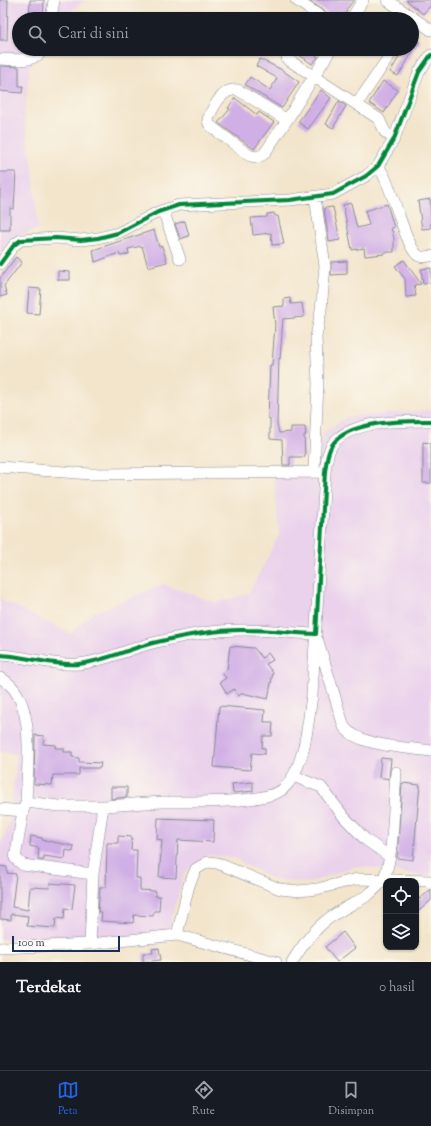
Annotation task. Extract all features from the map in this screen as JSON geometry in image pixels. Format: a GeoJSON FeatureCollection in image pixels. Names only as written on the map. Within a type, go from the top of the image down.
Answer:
{"type":"FeatureCollection","features":[{"type":"Feature","properties":{"kind":"street"},"geometry":{"type":"LineString","coordinates":[[52,12],[54,0]]}},
{"type":"Feature","properties":{"kind":"street"},"geometry":{"type":"LineString","coordinates":[[296,0],[314,12]]}},
{"type":"Feature","properties":{"kind":"street"},"geometry":{"type":"LineString","coordinates":[[355,12],[363,0]]}},
{"type":"Feature","properties":{"kind":"street"},"geometry":{"type":"LineString","coordinates":[[387,0],[402,12]]}},
{"type":"Feature","properties":{"kind":"street"},"geometry":{"type":"LineString","coordinates":[[419,24],[431,30]]}},
{"type":"Feature","properties":{"kind":"street"},"geometry":{"type":"LineString","coordinates":[[0,264],[14,245],[21,240],[56,238],[81,240],[98,238],[118,233],[163,210],[180,205],[211,202],[290,200],[334,194],[366,176],[378,166],[394,139],[419,72],[431,55]]}},
{"type":"Feature","properties":{"kind":"street"},"geometry":{"type":"LineString","coordinates":[[0,58],[23,60],[36,58],[38,56]]}},
{"type":"Feature","properties":{"kind":"street"},"geometry":{"type":"LineString","coordinates":[[287,120],[234,89],[223,94],[208,119],[209,124],[213,128],[250,156],[258,157],[264,154],[287,120],[327,56]]}},
{"type":"Feature","properties":{"kind":"street"},"geometry":{"type":"LineString","coordinates":[[357,104],[389,56]]}},
{"type":"Feature","properties":{"kind":"street"},"geometry":{"type":"LineString","coordinates":[[287,59],[379,119],[385,132],[394,139]]}},
{"type":"Feature","properties":{"kind":"street"},"geometry":{"type":"LineString","coordinates":[[378,166],[384,173],[389,184],[408,240],[418,256],[431,256]]}},
{"type":"Feature","properties":{"kind":"street"},"geometry":{"type":"LineString","coordinates":[[0,809],[58,806],[103,806],[163,802],[185,803],[264,797],[282,790],[293,776],[300,760],[307,730],[312,695],[316,634],[319,472],[316,337],[321,310],[325,266],[315,197]]}},
{"type":"Feature","properties":{"kind":"street"},"geometry":{"type":"LineString","coordinates":[[163,210],[180,259]]}},
{"type":"Feature","properties":{"kind":"street"},"geometry":{"type":"LineString","coordinates":[[319,472],[332,446],[347,431],[359,427],[409,421],[431,421]]}},
{"type":"Feature","properties":{"kind":"street"},"geometry":{"type":"LineString","coordinates":[[0,467],[90,474],[319,472]]}},
{"type":"Feature","properties":{"kind":"street"},"geometry":{"type":"LineString","coordinates":[[0,655],[57,664],[78,664],[109,657],[156,642],[218,631],[246,630],[316,634]]}},
{"type":"Feature","properties":{"kind":"street"},"geometry":{"type":"LineString","coordinates":[[316,634],[344,727],[348,732],[360,740],[431,751]]}},
{"type":"Feature","properties":{"kind":"street"},"geometry":{"type":"LineString","coordinates":[[0,678],[12,688],[21,702],[26,716],[28,734],[24,807],[15,858],[18,862],[50,870],[93,874]]}},
{"type":"Feature","properties":{"kind":"street"},"geometry":{"type":"LineString","coordinates":[[384,878],[390,857],[396,772]]}},
{"type":"Feature","properties":{"kind":"street"},"geometry":{"type":"LineString","coordinates":[[293,776],[321,787],[344,817],[365,838],[390,857]]}},
{"type":"Feature","properties":{"kind":"street"},"geometry":{"type":"LineString","coordinates":[[90,944],[93,874],[103,806]]}},
{"type":"Feature","properties":{"kind":"street"},"geometry":{"type":"LineString","coordinates":[[177,935],[189,885],[196,869],[208,862],[217,863],[280,889],[299,891],[317,889],[358,879],[383,878]]}},
{"type":"Feature","properties":{"kind":"street"},"geometry":{"type":"LineString","coordinates":[[291,962],[302,946],[325,922],[336,913],[368,897],[383,879]]}},
{"type":"Feature","properties":{"kind":"street"},"geometry":{"type":"LineString","coordinates":[[419,880],[431,881]]}},
{"type":"Feature","properties":{"kind":"street"},"geometry":{"type":"LineString","coordinates":[[0,948],[90,944],[177,935],[276,962]]}},
{"type":"Feature","properties":{"kind":"shaded area"},"geometry":{"type":"Polygon","coordinates":[[[0,0],[85,0],[70,12],[12,12],[12,56],[40,56],[30,66],[24,116],[33,169],[38,229],[13,237],[7,242],[0,257],[0,0]]]}},
{"type":"Feature","properties":{"kind":"shaded area"},"geometry":{"type":"Polygon","coordinates":[[[431,410],[431,877],[356,866],[309,883],[272,879],[232,857],[206,855],[184,874],[167,935],[157,945],[0,939],[0,845],[9,824],[17,754],[0,752],[0,599],[71,634],[91,614],[163,584],[216,603],[249,593],[279,535],[274,474],[318,477],[322,433],[347,417],[431,410]]]}},
{"type":"Feature","properties":{"kind":"building"},"geometry":{"type":"Polygon","coordinates":[[[0,0],[8,0],[7,40],[0,40],[0,0]]]}},
{"type":"Feature","properties":{"kind":"building"},"geometry":{"type":"Polygon","coordinates":[[[30,0],[44,0],[43,12],[29,12],[30,0]]]}},
{"type":"Feature","properties":{"kind":"building"},"geometry":{"type":"Polygon","coordinates":[[[308,0],[354,0],[346,10],[346,12],[326,12],[308,0]]]}},
{"type":"Feature","properties":{"kind":"building"},"geometry":{"type":"Polygon","coordinates":[[[406,0],[431,0],[431,5],[423,14],[406,0]]]}},
{"type":"Feature","properties":{"kind":"building"},"geometry":{"type":"Polygon","coordinates":[[[301,56],[317,56],[318,57],[312,64],[301,56]]]}},
{"type":"Feature","properties":{"kind":"building"},"geometry":{"type":"Polygon","coordinates":[[[400,56],[410,56],[398,76],[390,72],[400,56]]]}},
{"type":"Feature","properties":{"kind":"building"},"geometry":{"type":"Polygon","coordinates":[[[260,59],[282,70],[299,82],[282,108],[245,85],[250,77],[270,90],[276,80],[277,78],[256,66],[260,59]]]}},
{"type":"Feature","properties":{"kind":"building"},"geometry":{"type":"Polygon","coordinates":[[[0,66],[19,67],[19,86],[23,86],[22,93],[0,91],[0,66]]]}},
{"type":"Feature","properties":{"kind":"building"},"geometry":{"type":"Polygon","coordinates":[[[383,81],[398,90],[384,113],[369,103],[383,81]]]}},
{"type":"Feature","properties":{"kind":"building"},"geometry":{"type":"Polygon","coordinates":[[[321,90],[331,98],[308,129],[298,122],[321,90]]]}},
{"type":"Feature","properties":{"kind":"building"},"geometry":{"type":"Polygon","coordinates":[[[235,98],[257,115],[259,112],[274,122],[254,149],[218,123],[230,109],[228,108],[235,98]]]}},
{"type":"Feature","properties":{"kind":"building"},"geometry":{"type":"Polygon","coordinates":[[[339,101],[346,106],[333,128],[326,124],[339,101]]]}},
{"type":"Feature","properties":{"kind":"building"},"geometry":{"type":"Polygon","coordinates":[[[0,172],[16,172],[14,209],[10,208],[10,230],[0,230],[0,172]]]}},
{"type":"Feature","properties":{"kind":"building"},"geometry":{"type":"Polygon","coordinates":[[[430,199],[431,228],[422,229],[418,201],[430,199]]]}},
{"type":"Feature","properties":{"kind":"building"},"geometry":{"type":"Polygon","coordinates":[[[351,203],[357,228],[369,225],[365,211],[387,204],[394,227],[391,228],[394,238],[394,252],[384,252],[384,254],[365,256],[364,248],[352,250],[343,205],[351,203]]]}},
{"type":"Feature","properties":{"kind":"building"},"geometry":{"type":"Polygon","coordinates":[[[333,207],[340,240],[329,242],[324,208],[333,207]]]}},
{"type":"Feature","properties":{"kind":"building"},"geometry":{"type":"Polygon","coordinates":[[[274,213],[275,216],[278,216],[284,244],[272,245],[271,233],[253,235],[251,218],[267,217],[267,214],[274,213]]]}},
{"type":"Feature","properties":{"kind":"building"},"geometry":{"type":"Polygon","coordinates":[[[185,221],[189,236],[180,239],[175,224],[185,221]]]}},
{"type":"Feature","properties":{"kind":"building"},"geometry":{"type":"Polygon","coordinates":[[[154,230],[159,247],[162,246],[167,262],[148,267],[142,246],[128,249],[129,254],[120,256],[119,253],[95,262],[93,250],[154,230]]]}},
{"type":"Feature","properties":{"kind":"building"},"geometry":{"type":"Polygon","coordinates":[[[16,257],[22,262],[4,286],[7,295],[0,297],[0,278],[16,257]]]}},
{"type":"Feature","properties":{"kind":"building"},"geometry":{"type":"Polygon","coordinates":[[[404,260],[421,284],[414,285],[416,296],[406,297],[405,279],[395,266],[404,260]]]}},
{"type":"Feature","properties":{"kind":"building"},"geometry":{"type":"Polygon","coordinates":[[[347,261],[347,274],[331,275],[331,262],[347,261]]]}},
{"type":"Feature","properties":{"kind":"building"},"geometry":{"type":"Polygon","coordinates":[[[431,268],[431,283],[423,284],[421,269],[431,268]]]}},
{"type":"Feature","properties":{"kind":"building"},"geometry":{"type":"Polygon","coordinates":[[[58,271],[70,272],[70,280],[58,280],[58,271]]]}},
{"type":"Feature","properties":{"kind":"building"},"geometry":{"type":"Polygon","coordinates":[[[29,288],[41,289],[39,314],[27,313],[29,288]]]}},
{"type":"Feature","properties":{"kind":"building"},"geometry":{"type":"Polygon","coordinates":[[[290,298],[291,304],[302,303],[304,317],[283,319],[280,359],[279,358],[277,424],[279,433],[291,432],[291,427],[305,427],[306,435],[304,435],[305,457],[290,457],[290,465],[283,465],[282,440],[270,439],[270,419],[268,418],[270,365],[272,365],[275,325],[273,307],[284,306],[284,299],[290,298]]]}},
{"type":"Feature","properties":{"kind":"building"},"geometry":{"type":"Polygon","coordinates":[[[423,442],[431,443],[431,483],[423,483],[423,442]]]}},
{"type":"Feature","properties":{"kind":"building"},"geometry":{"type":"Polygon","coordinates":[[[230,646],[254,648],[262,658],[268,653],[273,660],[266,664],[273,673],[268,699],[242,693],[239,696],[234,689],[227,694],[220,682],[226,678],[222,673],[227,670],[230,646]]]}},
{"type":"Feature","properties":{"kind":"building"},"geometry":{"type":"Polygon","coordinates":[[[219,706],[265,710],[264,722],[273,722],[272,736],[263,736],[262,748],[265,748],[265,754],[252,753],[250,770],[214,767],[219,706]]]}},
{"type":"Feature","properties":{"kind":"building"},"geometry":{"type":"Polygon","coordinates":[[[35,735],[44,736],[43,744],[56,745],[55,748],[64,748],[64,752],[72,752],[72,757],[79,758],[79,762],[101,763],[100,768],[79,768],[79,775],[53,775],[52,785],[34,784],[35,735]]]}},
{"type":"Feature","properties":{"kind":"building"},"geometry":{"type":"Polygon","coordinates":[[[381,758],[391,759],[389,779],[379,777],[381,758]]]}},
{"type":"Feature","properties":{"kind":"building"},"geometry":{"type":"Polygon","coordinates":[[[253,782],[253,791],[233,793],[232,784],[253,782]]]}},
{"type":"Feature","properties":{"kind":"building"},"geometry":{"type":"Polygon","coordinates":[[[402,783],[420,785],[413,860],[397,858],[402,783]]]}},
{"type":"Feature","properties":{"kind":"building"},"geometry":{"type":"Polygon","coordinates":[[[111,787],[127,787],[127,797],[111,799],[111,787]]]}},
{"type":"Feature","properties":{"kind":"building"},"geometry":{"type":"Polygon","coordinates":[[[158,818],[214,820],[213,842],[178,840],[176,878],[159,877],[162,840],[157,839],[158,818]]]}},
{"type":"Feature","properties":{"kind":"building"},"geometry":{"type":"Polygon","coordinates":[[[31,836],[42,838],[42,840],[74,846],[73,852],[66,850],[65,859],[44,856],[44,860],[38,860],[39,848],[30,846],[31,836]]]}},
{"type":"Feature","properties":{"kind":"building"},"geometry":{"type":"Polygon","coordinates":[[[118,836],[132,837],[131,850],[137,850],[136,878],[140,878],[140,890],[155,891],[155,896],[160,896],[159,911],[154,911],[153,916],[134,915],[133,923],[101,921],[102,912],[98,912],[100,887],[106,887],[107,843],[118,843],[118,836]]]}},
{"type":"Feature","properties":{"kind":"building"},"geometry":{"type":"Polygon","coordinates":[[[0,866],[7,867],[7,873],[16,874],[12,907],[28,910],[30,887],[49,888],[50,883],[75,885],[72,909],[65,908],[64,919],[56,918],[55,928],[27,926],[28,916],[11,914],[11,920],[0,919],[0,866]]]}},
{"type":"Feature","properties":{"kind":"building"},"geometry":{"type":"Polygon","coordinates":[[[431,889],[431,900],[419,911],[419,898],[420,899],[431,889]]]}},
{"type":"Feature","properties":{"kind":"building"},"geometry":{"type":"Polygon","coordinates":[[[343,932],[355,948],[337,962],[325,947],[343,932]]]}},
{"type":"Feature","properties":{"kind":"building"},"geometry":{"type":"Polygon","coordinates":[[[159,948],[161,960],[143,962],[143,953],[153,953],[152,949],[159,948]]]}},
{"type":"Feature","properties":{"kind":"cycle path"},"geometry":{"type":"LineString","coordinates":[[0,264],[14,245],[21,240],[56,238],[81,240],[98,238],[118,233],[158,212],[179,205],[290,200],[333,194],[366,176],[378,166],[394,139],[419,72],[431,55]]}},
{"type":"Feature","properties":{"kind":"cycle path"},"geometry":{"type":"LineString","coordinates":[[0,655],[58,664],[78,664],[98,660],[157,642],[213,632],[256,630],[316,634],[325,472],[330,448],[340,437],[363,426],[392,422],[431,421]]}}]}
